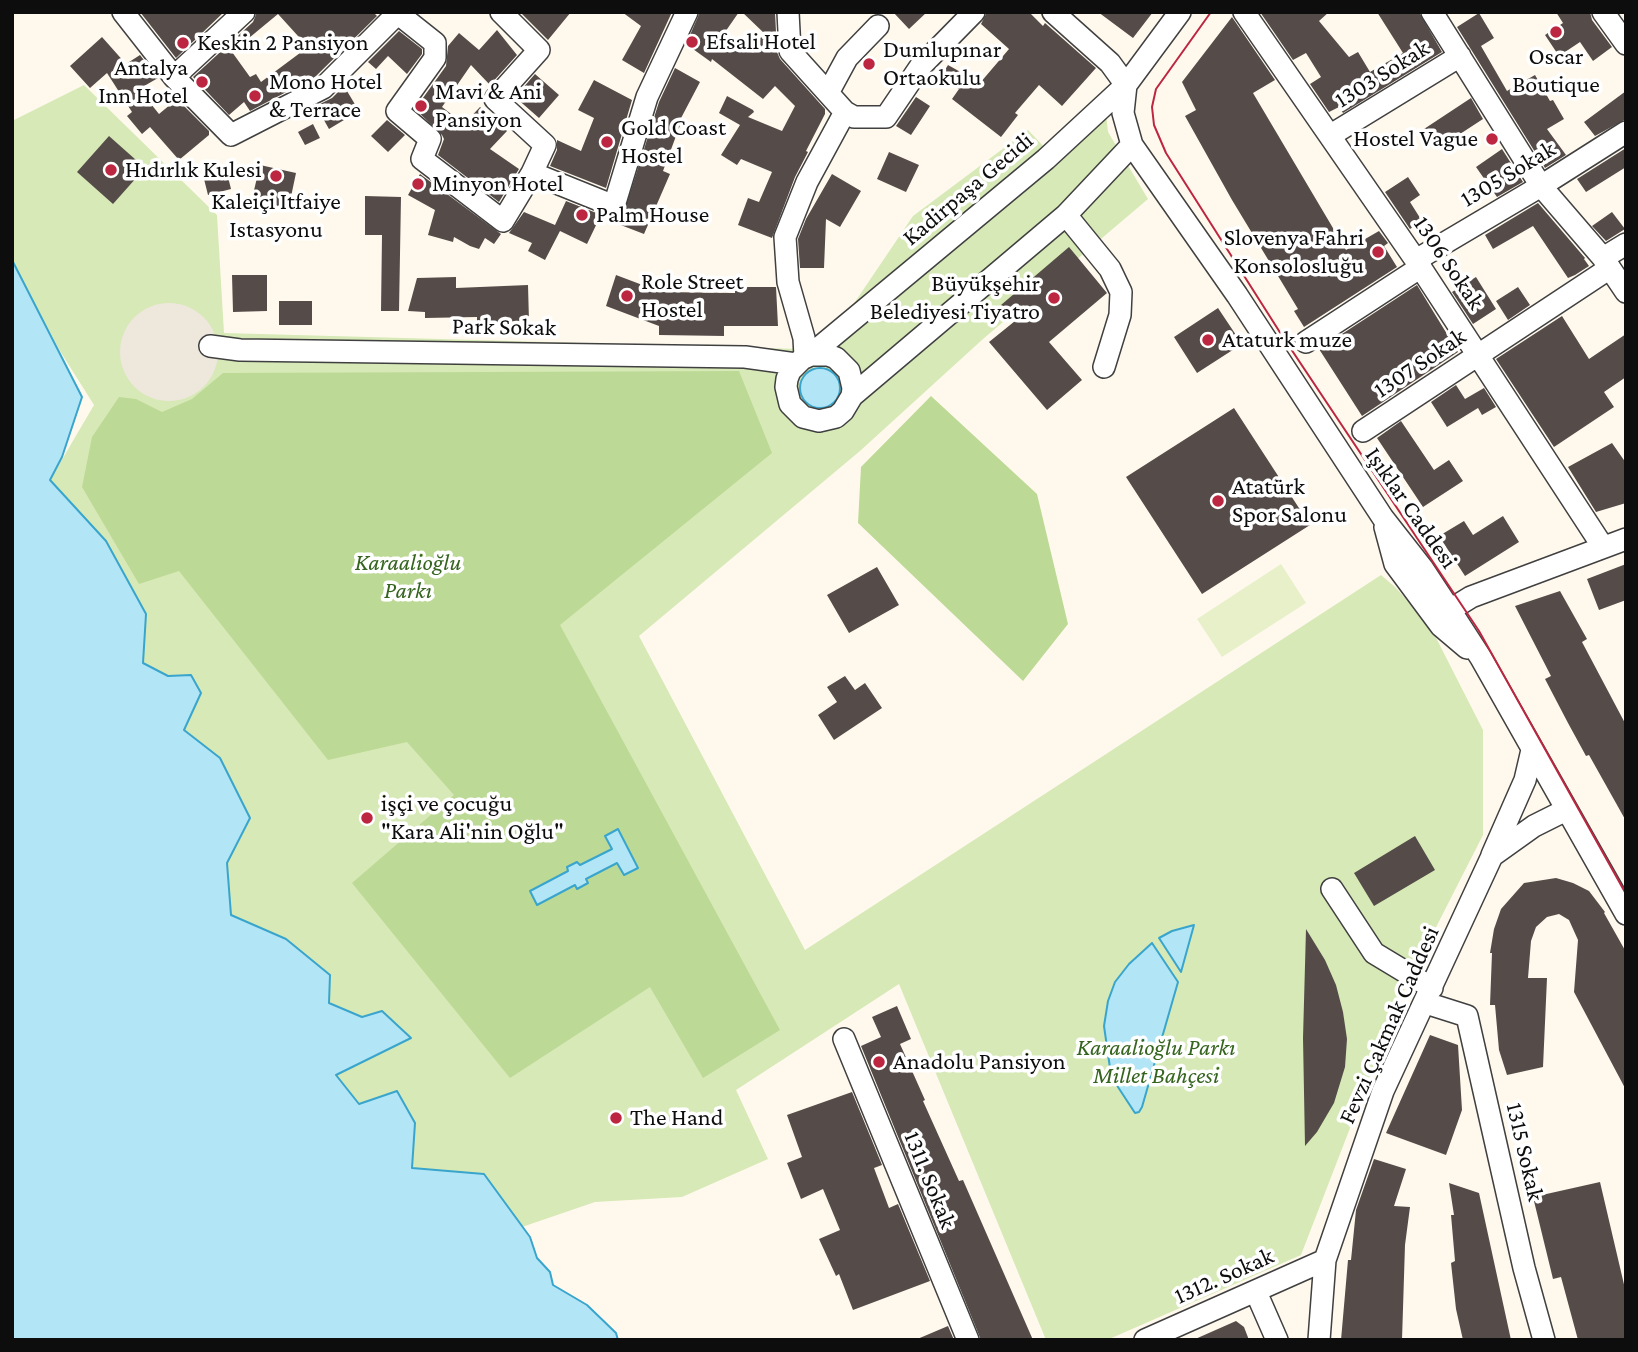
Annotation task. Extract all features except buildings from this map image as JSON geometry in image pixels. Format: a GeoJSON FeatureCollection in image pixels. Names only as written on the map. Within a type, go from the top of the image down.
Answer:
{"type":"FeatureCollection","features":[{"type":"Feature","properties":{"kind":"street"},"geometry":{"type":"LineString","coordinates":[[123,12],[174,77],[231,135],[323,88],[397,13],[435,43],[435,58],[397,111],[429,139],[422,159],[503,220],[532,173],[545,145],[495,99],[538,50],[501,12]]}},
{"type":"Feature","properties":{"kind":"street"},"geometry":{"type":"LineString","coordinates":[[174,77],[244,12]]}},
{"type":"Feature","properties":{"kind":"street"},"geometry":{"type":"LineString","coordinates":[[532,173],[614,206],[647,97],[687,12]]}},
{"type":"Feature","properties":{"kind":"street"},"geometry":{"type":"LineString","coordinates":[[788,12],[790,51],[845,112],[854,117],[886,117],[920,66],[974,12]]}},
{"type":"Feature","properties":{"kind":"street"},"geometry":{"type":"LineString","coordinates":[[852,397],[852,379],[844,364],[828,355],[803,359],[790,370],[786,387],[790,404],[803,417],[828,420],[843,411],[852,397],[1066,215],[1132,145],[1123,113],[1126,85],[1110,64],[1053,12]]}},
{"type":"Feature","properties":{"kind":"street","name":"Kadirpaşa Gecidi"},"geometry":{"type":"LineString","coordinates":[[803,359],[1046,159],[1126,85],[1180,12]]}},
{"type":"Feature","properties":{"kind":"street","name":"1306 Sokak"},"geometry":{"type":"LineString","coordinates":[[1244,12],[1418,264],[1604,547]]}},
{"type":"Feature","properties":{"kind":"street"},"geometry":{"type":"LineString","coordinates":[[1432,12],[1541,186],[1607,263],[1626,292]]}},
{"type":"Feature","properties":{"kind":"street"},"geometry":{"type":"LineString","coordinates":[[1603,12],[1626,44]]}},
{"type":"Feature","properties":{"kind":"street"},"geometry":{"type":"LineString","coordinates":[[828,93],[847,58],[878,26]]}},
{"type":"Feature","properties":{"kind":"street","name":"1303 Sokak"},"geometry":{"type":"LineString","coordinates":[[1331,135],[1460,57]]}},
{"type":"Feature","properties":{"kind":"street"},"geometry":{"type":"LineString","coordinates":[[803,359],[804,338],[788,282],[785,237],[807,182],[845,112]]}},
{"type":"Feature","properties":{"kind":"street","name":"1305 Sokak"},"geometry":{"type":"LineString","coordinates":[[1306,342],[1418,264],[1626,132]]}},
{"type":"Feature","properties":{"kind":"street","name":"Işıklar Caddesi"},"geometry":{"type":"LineString","coordinates":[[1132,145],[1250,314],[1382,518],[1423,569],[1481,658],[1626,914]]}},
{"type":"Feature","properties":{"kind":"street"},"geometry":{"type":"LineString","coordinates":[[1066,215],[1110,269],[1121,292],[1120,315],[1104,367]]}},
{"type":"Feature","properties":{"kind":"street","name":"1307 Sokak"},"geometry":{"type":"LineString","coordinates":[[1363,431],[1479,355],[1607,263],[1626,244]]}},
{"type":"Feature","properties":{"kind":"street","name":"Park Sokak"},"geometry":{"type":"LineString","coordinates":[[211,346],[240,350],[803,359]]}},
{"type":"Feature","properties":{"kind":"street"},"geometry":{"type":"LineString","coordinates":[[1382,518],[1395,564],[1441,626],[1481,658]]}},
{"type":"Feature","properties":{"kind":"street"},"geometry":{"type":"LineString","coordinates":[[1450,610],[1471,597],[1626,539]]}},
{"type":"Feature","properties":{"kind":"street","name":"Fevzi Çakmak Caddesi"},"geometry":{"type":"LineString","coordinates":[[1319,1340],[1325,1260],[1383,1091],[1492,856],[1525,780],[1532,750]]}},
{"type":"Feature","properties":{"kind":"street","name":"Fevzi Çakmak Caddesi"},"geometry":{"type":"LineString","coordinates":[[1492,856],[1534,825],[1566,810]]}},
{"type":"Feature","properties":{"kind":"street"},"geometry":{"type":"LineString","coordinates":[[1332,889],[1374,953],[1429,996]]}},
{"type":"Feature","properties":{"kind":"street","name":"1315 Sokak"},"geometry":{"type":"LineString","coordinates":[[1429,996],[1467,1016],[1524,1268],[1544,1340]]}},
{"type":"Feature","properties":{"kind":"street","name":"1311. Sokak"},"geometry":{"type":"LineString","coordinates":[[844,1039],[968,1340]]}},
{"type":"Feature","properties":{"kind":"street","name":"1312. Sokak"},"geometry":{"type":"LineString","coordinates":[[1145,1340],[1325,1260]]}},
{"type":"Feature","properties":{"kind":"street"},"geometry":{"type":"LineString","coordinates":[[1256,1292],[1277,1340]]}},
{"type":"Feature","properties":{"kind":"green space","name":"Karaalioğlu Parkı"},"geometry":{"type":"Polygon","coordinates":[[[84,85],[217,215],[224,333],[800,349],[832,336],[913,216],[1028,130],[1050,153],[1106,114],[1108,132],[1148,199],[983,339],[860,451],[639,636],[805,950],[1381,575],[1395,587],[1429,624],[1483,730],[1483,835],[1401,996],[1301,1255],[1107,1340],[1046,1340],[899,984],[736,1090],[768,1159],[682,1197],[595,1202],[522,1227],[484,1174],[411,1168],[336,1075],[410,1039],[329,1002],[286,939],[231,916],[227,863],[250,818],[220,758],[184,729],[201,693],[191,675],[168,676],[143,663],[146,614],[106,541],[50,480],[94,405],[60,351],[12,260],[12,121],[84,85]]]}},
{"type":"Feature","properties":{"kind":"green space"},"geometry":{"type":"Polygon","coordinates":[[[739,371],[772,453],[560,625],[780,1030],[703,1078],[650,987],[510,1078],[352,883],[454,795],[407,742],[328,760],[179,571],[139,584],[82,487],[92,437],[119,397],[136,399],[162,412],[192,399],[223,373],[739,371]]]}},
{"type":"Feature","properties":{"kind":"green space"},"geometry":{"type":"Polygon","coordinates":[[[931,396],[1037,494],[1068,624],[1023,681],[858,523],[861,467],[931,396]]]}},
{"type":"Feature","properties":{"kind":"green space"},"geometry":{"type":"Polygon","coordinates":[[[1281,564],[1306,603],[1222,657],[1197,619],[1281,564]]]}},
{"type":"Feature","properties":{"kind":"shaded area"},"geometry":{"type":"Polygon","coordinates":[[[169,303],[188,307],[204,317],[214,333],[218,352],[214,371],[204,387],[188,397],[169,401],[150,397],[134,387],[124,371],[120,352],[124,333],[134,317],[150,307],[169,303]]]}},
{"type":"Feature","properties":{"kind":"water"},"geometry":{"type":"Polygon","coordinates":[[[12,260],[82,397],[62,457],[50,480],[106,541],[146,614],[143,663],[168,676],[191,675],[201,693],[184,730],[220,758],[250,818],[227,863],[231,915],[286,939],[330,975],[329,1003],[362,1017],[382,1011],[411,1038],[336,1075],[359,1104],[397,1091],[415,1123],[412,1168],[484,1174],[530,1237],[537,1258],[550,1272],[553,1285],[587,1305],[616,1333],[618,1340],[12,1340],[12,260]]]}},
{"type":"Feature","properties":{"kind":"water"},"geometry":{"type":"Polygon","coordinates":[[[820,368],[834,374],[840,388],[834,402],[820,408],[806,402],[800,388],[806,374],[820,368]]]}},
{"type":"Feature","properties":{"kind":"water"},"geometry":{"type":"Polygon","coordinates":[[[618,829],[638,868],[624,875],[617,863],[586,879],[588,883],[577,889],[575,885],[537,905],[530,891],[568,871],[567,867],[577,862],[580,865],[612,849],[605,836],[618,829]]]}},
{"type":"Feature","properties":{"kind":"water"},"geometry":{"type":"Polygon","coordinates":[[[1194,925],[1181,972],[1159,938],[1194,925]]]}},
{"type":"Feature","properties":{"kind":"water"},"geometry":{"type":"Polygon","coordinates":[[[1152,943],[1178,982],[1142,1107],[1135,1113],[1116,1084],[1110,1068],[1104,1026],[1108,1001],[1115,982],[1129,964],[1152,943]]]}},
{"type":"Feature","properties":{"kind":"tram line"},"geometry":{"type":"LineString","coordinates":[[1211,12],[1156,89],[1152,107],[1154,125],[1166,153],[1281,334],[1479,631],[1626,894]]}},
{"type":"Feature","properties":{"kind":"place","name":"Oscar Boutique"},"geometry":{"type":"Point","coordinates":[1556,32]}},
{"type":"Feature","properties":{"kind":"place","name":"Efsali Hotel"},"geometry":{"type":"Point","coordinates":[692,42]}},
{"type":"Feature","properties":{"kind":"place","name":"Keskin 2 Pansiyon"},"geometry":{"type":"Point","coordinates":[183,43]}},
{"type":"Feature","properties":{"kind":"place","name":"Dumlupınar Ortaokulu"},"geometry":{"type":"Point","coordinates":[869,64]}},
{"type":"Feature","properties":{"kind":"place","name":"Antalya Inn Hotel"},"geometry":{"type":"Point","coordinates":[202,82]}},
{"type":"Feature","properties":{"kind":"place","name":"Mono Hotel & Terrace"},"geometry":{"type":"Point","coordinates":[255,96]}},
{"type":"Feature","properties":{"kind":"place","name":"Mavi & Ani Pansiyon"},"geometry":{"type":"Point","coordinates":[421,106]}},
{"type":"Feature","properties":{"kind":"place","name":"Hostel Vague"},"geometry":{"type":"Point","coordinates":[1492,139]}},
{"type":"Feature","properties":{"kind":"place","name":"Gold Coast Hostel"},"geometry":{"type":"Point","coordinates":[607,142]}},
{"type":"Feature","properties":{"kind":"place","name":"Hıdırlık Kulesi"},"geometry":{"type":"Point","coordinates":[111,170]}},
{"type":"Feature","properties":{"kind":"place","name":"Kaleiçi Itfaiye Istasyonu"},"geometry":{"type":"Point","coordinates":[276,176]}},
{"type":"Feature","properties":{"kind":"place","name":"Minyon Hotel"},"geometry":{"type":"Point","coordinates":[418,184]}},
{"type":"Feature","properties":{"kind":"place","name":"Palm House"},"geometry":{"type":"Point","coordinates":[582,215]}},
{"type":"Feature","properties":{"kind":"place","name":"Slovenya Fahri Konsolosluğu"},"geometry":{"type":"Point","coordinates":[1378,252]}},
{"type":"Feature","properties":{"kind":"place","name":"Role Street Hostel"},"geometry":{"type":"Point","coordinates":[627,296]}},
{"type":"Feature","properties":{"kind":"place","name":"Büyükşehir Belediyesi Tiyatro"},"geometry":{"type":"Point","coordinates":[1054,298]}},
{"type":"Feature","properties":{"kind":"place","name":"Ataturk muze"},"geometry":{"type":"Point","coordinates":[1208,340]}},
{"type":"Feature","properties":{"kind":"place","name":"Atatürk Spor Salonu"},"geometry":{"type":"Point","coordinates":[1218,501]}},
{"type":"Feature","properties":{"kind":"place","name":"işçi ve çocuğu \"Kara Ali'nin Oğlu\""},"geometry":{"type":"Point","coordinates":[367,818]}},
{"type":"Feature","properties":{"kind":"place","name":"Anadolu Pansiyon"},"geometry":{"type":"Point","coordinates":[879,1062]}},
{"type":"Feature","properties":{"kind":"place","name":"The Hand"},"geometry":{"type":"Point","coordinates":[616,1118]}},
{"type":"Feature","properties":{"kind":"park label","name":"Karaalioğlu Parkı Millet Bahçesi"},"geometry":{"type":"Point","coordinates":[1156,1062]}}]}
